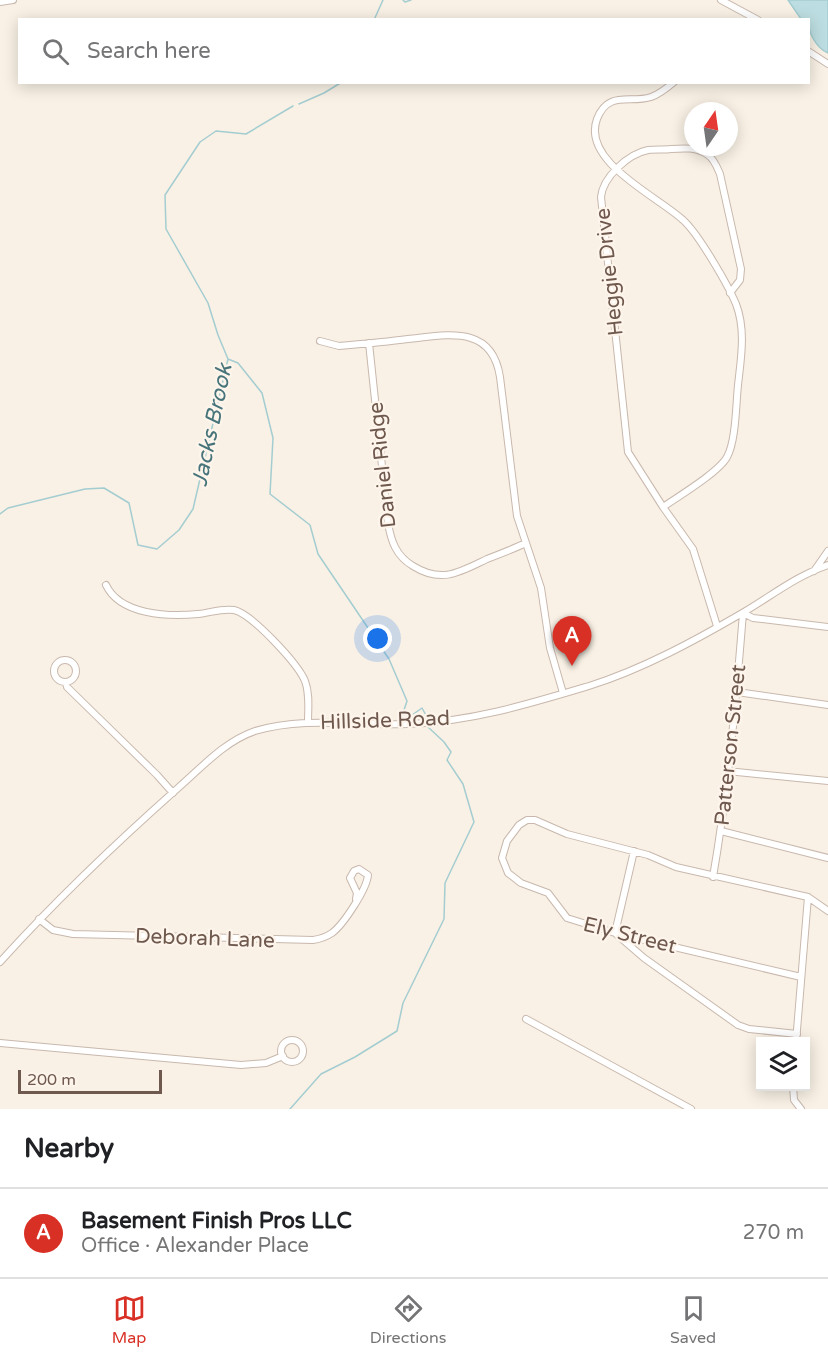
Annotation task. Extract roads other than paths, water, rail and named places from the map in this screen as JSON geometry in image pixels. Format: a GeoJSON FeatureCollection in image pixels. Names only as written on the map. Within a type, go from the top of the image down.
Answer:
{"type":"FeatureCollection","features":[{"type":"Feature","properties":{"kind":"street"},"geometry":{"type":"LineString","coordinates":[[0,2],[13,0]]}},
{"type":"Feature","properties":{"kind":"street"},"geometry":{"type":"LineString","coordinates":[[721,0],[753,18]]}},
{"type":"Feature","properties":{"kind":"street"},"geometry":{"type":"LineString","coordinates":[[810,52],[828,64]]}},
{"type":"Feature","properties":{"kind":"street"},"geometry":{"type":"LineString","coordinates":[[663,507],[714,471],[728,455],[734,426],[742,341],[742,326],[730,294],[683,220],[648,196],[616,168],[603,154],[596,139],[596,124],[603,109],[616,100],[649,98],[671,84]]}},
{"type":"Feature","properties":{"kind":"street"},"geometry":{"type":"LineString","coordinates":[[616,168],[646,151],[687,148],[709,155],[720,174],[741,269],[740,280],[730,294]]}},
{"type":"Feature","properties":{"kind":"street","name":"Heggie Drive"},"geometry":{"type":"LineString","coordinates":[[616,168],[602,187],[601,197],[628,452],[632,462],[693,549],[717,626]]}},
{"type":"Feature","properties":{"kind":"street"},"geometry":{"type":"LineString","coordinates":[[320,341],[335,346],[459,334],[474,338],[489,349],[499,369],[518,522],[541,588],[550,648],[563,693]]}},
{"type":"Feature","properties":{"kind":"street","name":"Daniel Ridge"},"geometry":{"type":"LineString","coordinates":[[369,343],[388,523],[392,542],[399,554],[423,572],[450,575],[469,569],[526,543]]}},
{"type":"Feature","properties":{"kind":"street"},"geometry":{"type":"LineString","coordinates":[[813,571],[828,551]]}},
{"type":"Feature","properties":{"kind":"street","name":"Hillside Road"},"geometry":{"type":"LineString","coordinates":[[0,962],[39,919],[98,861],[173,793],[238,739],[261,730],[308,722],[418,723],[491,714],[530,705],[591,686],[646,663],[742,613],[813,571],[828,565]]}},
{"type":"Feature","properties":{"kind":"street"},"geometry":{"type":"LineString","coordinates":[[106,585],[113,597],[120,602],[147,611],[186,615],[228,610],[248,616],[301,672],[307,689],[308,722]]}},
{"type":"Feature","properties":{"kind":"street"},"geometry":{"type":"LineString","coordinates":[[742,613],[753,618],[828,627]]}},
{"type":"Feature","properties":{"kind":"street","name":"Patterson Street"},"geometry":{"type":"LineString","coordinates":[[713,877],[721,831],[737,692],[742,613]]}},
{"type":"Feature","properties":{"kind":"street"},"geometry":{"type":"LineString","coordinates":[[66,682],[67,687],[173,793]]}},
{"type":"Feature","properties":{"kind":"street"},"geometry":{"type":"LineString","coordinates":[[737,692],[828,705]]}},
{"type":"Feature","properties":{"kind":"street"},"geometry":{"type":"LineString","coordinates":[[727,771],[828,782]]}},
{"type":"Feature","properties":{"kind":"street","name":"Ely Street"},"geometry":{"type":"LineString","coordinates":[[634,851],[582,839],[532,820],[519,825],[507,841],[502,858],[508,873],[521,883],[548,893],[567,918],[578,923],[801,977]]}},
{"type":"Feature","properties":{"kind":"street"},"geometry":{"type":"LineString","coordinates":[[721,831],[784,849],[828,858]]}},
{"type":"Feature","properties":{"kind":"street"},"geometry":{"type":"LineString","coordinates":[[792,1037],[738,1025],[644,958],[615,933],[634,851],[676,867],[713,877],[808,897],[828,911]]}},
{"type":"Feature","properties":{"kind":"street"},"geometry":{"type":"LineString","coordinates":[[797,1037],[808,897]]}},
{"type":"Feature","properties":{"kind":"street","name":"Deborah Lane"},"geometry":{"type":"LineString","coordinates":[[39,919],[53,930],[73,934],[313,940],[325,937],[336,929],[356,899]]}},
{"type":"Feature","properties":{"kind":"street"},"geometry":{"type":"LineString","coordinates":[[526,1019],[691,1109]]}},
{"type":"Feature","properties":{"kind":"street"},"geometry":{"type":"LineString","coordinates":[[0,1043],[241,1065],[266,1063],[283,1056]]}},
{"type":"Feature","properties":{"kind":"street"},"geometry":{"type":"LineString","coordinates":[[793,1091],[794,1100],[801,1109]]}},
{"type":"Feature","properties":{"kind":"water"},"geometry":{"type":"Polygon","coordinates":[[[788,0],[828,0],[828,53],[820,47],[810,32],[810,18],[800,18],[788,0]]]}},
{"type":"Feature","properties":{"kind":"waterway","name":"Jacks Brook"},"geometry":{"type":"LineString","coordinates":[[375,18],[383,0]]}},
{"type":"Feature","properties":{"kind":"waterway","name":"Jacks Brook"},"geometry":{"type":"LineString","coordinates":[[403,0],[405,2],[411,0]]}},
{"type":"Feature","properties":{"kind":"waterway","name":"Jacks Brook"},"geometry":{"type":"LineString","coordinates":[[299,104],[339,84]]}},
{"type":"Feature","properties":{"kind":"waterway","name":"Jacks Brook"},"geometry":{"type":"LineString","coordinates":[[0,514],[8,508],[85,489],[104,488],[129,503],[138,545],[157,549],[179,530],[193,509],[228,359],[208,303],[166,229],[165,195],[200,142],[216,131],[246,134],[293,106]]}},
{"type":"Feature","properties":{"kind":"waterway"},"geometry":{"type":"LineString","coordinates":[[228,359],[238,363],[262,393],[273,438],[270,494],[310,525],[318,554],[389,659],[407,701],[403,713],[412,715],[422,708],[427,717]]}},
{"type":"Feature","properties":{"kind":"waterway"},"geometry":{"type":"LineString","coordinates":[[290,1109],[321,1074],[355,1057],[397,1031],[403,1003],[444,919],[445,883],[474,822],[463,784],[447,760],[451,752],[428,727]]}},
{"type":"Feature","properties":{"kind":"place","name":"Basement Finish Pros LLC"},"geometry":{"type":"Point","coordinates":[572,666]}}]}
